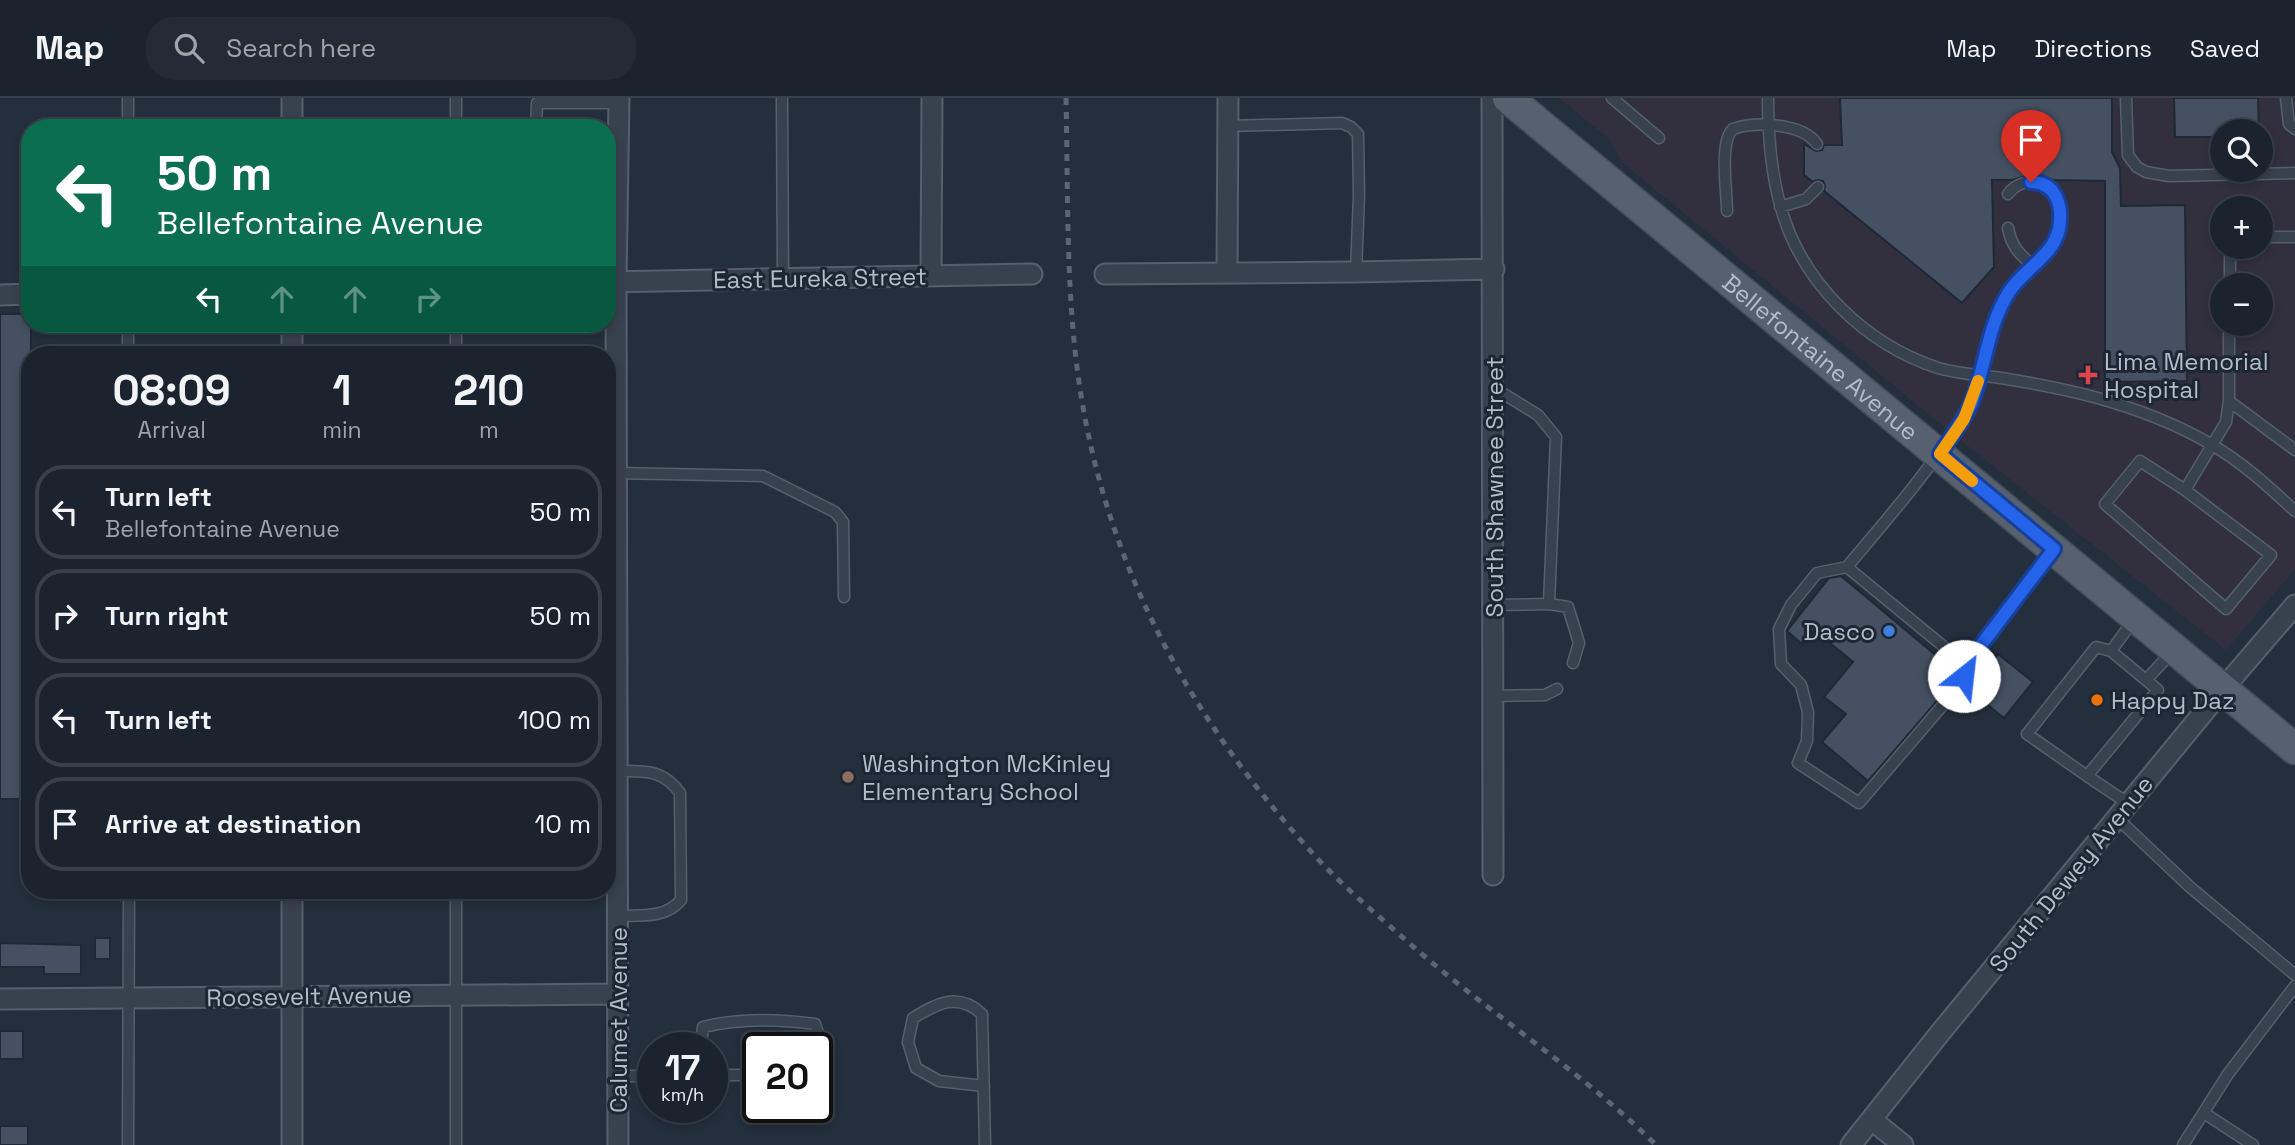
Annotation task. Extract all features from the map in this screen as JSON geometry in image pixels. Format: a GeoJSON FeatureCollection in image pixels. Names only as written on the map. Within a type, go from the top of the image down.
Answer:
{"type":"FeatureCollection","features":[{"type":"Feature","properties":{"kind":"main road","name":"Bellefontaine Avenue"},"geometry":{"type":"LineString","coordinates":[[1508,98],[2295,749]]}},
{"type":"Feature","properties":{"kind":"street"},"geometry":{"type":"LineString","coordinates":[[292,98],[292,119]]}},
{"type":"Feature","properties":{"kind":"street"},"geometry":{"type":"LineString","coordinates":[[931,276],[932,98]]}},
{"type":"Feature","properties":{"kind":"street"},"geometry":{"type":"LineString","coordinates":[[1227,273],[1228,98]]}},
{"type":"Feature","properties":{"kind":"street","name":"South Shawnee Street"},"geometry":{"type":"LineString","coordinates":[[1492,98],[1493,876]]}},
{"type":"Feature","properties":{"kind":"street","name":"Calumet Avenue"},"geometry":{"type":"LineString","coordinates":[[616,132],[619,100]]}},
{"type":"Feature","properties":{"kind":"street"},"geometry":{"type":"LineString","coordinates":[[1105,274],[1494,269]]}},
{"type":"Feature","properties":{"kind":"street","name":"East Eureka Street"},"geometry":{"type":"LineString","coordinates":[[616,282],[1032,274]]}},
{"type":"Feature","properties":{"kind":"street"},"geometry":{"type":"LineString","coordinates":[[0,295],[21,294]]}},
{"type":"Feature","properties":{"kind":"street","name":"Calumet Avenue"},"geometry":{"type":"LineString","coordinates":[[616,473],[618,1145]]}},
{"type":"Feature","properties":{"kind":"street","name":"South Dewey Avenue"},"geometry":{"type":"LineString","coordinates":[[1851,1145],[2222,690],[2295,605]]}},
{"type":"Feature","properties":{"kind":"street"},"geometry":{"type":"LineString","coordinates":[[292,899],[292,1145]]}},
{"type":"Feature","properties":{"kind":"street","name":"Roosevelt Avenue"},"geometry":{"type":"LineString","coordinates":[[0,999],[618,994]]}},
{"type":"Feature","properties":{"kind":"street"},"geometry":{"type":"LineString","coordinates":[[1872,1120],[1903,1145]]}},
{"type":"Feature","properties":{"kind":"lane"},"geometry":{"type":"LineString","coordinates":[[128,98],[128,119]]}},
{"type":"Feature","properties":{"kind":"lane"},"geometry":{"type":"LineString","coordinates":[[456,98],[456,119]]}},
{"type":"Feature","properties":{"kind":"lane"},"geometry":{"type":"LineString","coordinates":[[782,98],[783,279]]}},
{"type":"Feature","properties":{"kind":"lane"},"geometry":{"type":"LineString","coordinates":[[1612,98],[1659,138]]}},
{"type":"Feature","properties":{"kind":"lane"},"geometry":{"type":"LineString","coordinates":[[1768,98],[1773,170],[1780,207],[1796,248],[1833,302],[1879,340],[1918,360],[1960,373],[2053,387],[2139,412],[2212,445],[2264,483],[2295,511]]}},
{"type":"Feature","properties":{"kind":"lane"},"geometry":{"type":"LineString","coordinates":[[2126,98],[2128,155],[2137,167],[2146,172],[2169,176],[2295,173]]}},
{"type":"Feature","properties":{"kind":"lane"},"geometry":{"type":"LineString","coordinates":[[2286,98],[2289,124],[2295,129]]}},
{"type":"Feature","properties":{"kind":"lane"},"geometry":{"type":"LineString","coordinates":[[536,119],[537,103],[619,100]]}},
{"type":"Feature","properties":{"kind":"lane"},"geometry":{"type":"LineString","coordinates":[[1228,126],[1342,123],[1358,134],[1356,272]]}},
{"type":"Feature","properties":{"kind":"lane"},"geometry":{"type":"LineString","coordinates":[[1727,211],[1725,146],[1727,135],[1732,129],[1769,126],[1802,130],[1818,144]]}},
{"type":"Feature","properties":{"kind":"lane"},"geometry":{"type":"LineString","coordinates":[[2008,194],[2017,185],[2038,182],[2051,187],[2059,201],[2059,228],[2049,249],[2009,293],[1994,322],[1972,401],[1964,419],[1940,454],[1847,567],[1817,573],[1791,605],[1779,629],[1781,664],[1801,685],[1808,712],[1807,741],[1798,764],[1859,803],[1955,691],[1964,676],[1966,665],[2054,549]]}},
{"type":"Feature","properties":{"kind":"lane"},"geometry":{"type":"LineString","coordinates":[[1780,207],[1806,199],[1818,187]]}},
{"type":"Feature","properties":{"kind":"lane"},"geometry":{"type":"LineString","coordinates":[[2008,228],[2015,249],[2032,265]]}},
{"type":"Feature","properties":{"kind":"lane"},"geometry":{"type":"LineString","coordinates":[[2273,237],[2295,237]]}},
{"type":"Feature","properties":{"kind":"lane"},"geometry":{"type":"LineString","coordinates":[[2185,489],[2226,422],[2230,336]]}},
{"type":"Feature","properties":{"kind":"lane"},"geometry":{"type":"LineString","coordinates":[[1494,388],[1538,415],[1556,437],[1549,604]]}},
{"type":"Feature","properties":{"kind":"lane"},"geometry":{"type":"LineString","coordinates":[[2229,401],[2295,450]]}},
{"type":"Feature","properties":{"kind":"lane"},"geometry":{"type":"LineString","coordinates":[[2140,461],[2185,489],[2271,555],[2226,609],[2105,504],[2140,461]]}},
{"type":"Feature","properties":{"kind":"lane"},"geometry":{"type":"LineString","coordinates":[[616,473],[763,475],[835,512],[843,522],[844,597]]}},
{"type":"Feature","properties":{"kind":"lane"},"geometry":{"type":"LineString","coordinates":[[1847,567],[1966,665]]}},
{"type":"Feature","properties":{"kind":"lane"},"geometry":{"type":"LineString","coordinates":[[1494,605],[1549,604],[1568,607],[1579,643],[1573,663]]}},
{"type":"Feature","properties":{"kind":"lane"},"geometry":{"type":"LineString","coordinates":[[2111,651],[2136,617]]}},
{"type":"Feature","properties":{"kind":"lane"},"geometry":{"type":"LineString","coordinates":[[2087,776],[2158,690],[2111,651],[2096,647],[2027,734],[2087,776],[2123,811],[2190,887],[2294,973]]}},
{"type":"Feature","properties":{"kind":"lane"},"geometry":{"type":"LineString","coordinates":[[2146,680],[2174,650]]}},
{"type":"Feature","properties":{"kind":"lane"},"geometry":{"type":"LineString","coordinates":[[1494,696],[1545,695],[1557,689]]}},
{"type":"Feature","properties":{"kind":"lane"},"geometry":{"type":"LineString","coordinates":[[617,771],[648,771],[671,782],[680,793],[681,900],[674,908],[654,915],[618,916]]}},
{"type":"Feature","properties":{"kind":"lane"},"geometry":{"type":"LineString","coordinates":[[128,899],[128,1145]]}},
{"type":"Feature","properties":{"kind":"lane"},"geometry":{"type":"LineString","coordinates":[[456,899],[456,1145]]}},
{"type":"Feature","properties":{"kind":"lane"},"geometry":{"type":"LineString","coordinates":[[2183,1145],[2228,1074],[2295,986]]}},
{"type":"Feature","properties":{"kind":"lane"},"geometry":{"type":"LineString","coordinates":[[984,1086],[939,1081],[916,1068],[908,1042],[913,1018],[931,1007],[952,1000],[970,1003],[982,1014],[984,1086],[985,1145]]}},
{"type":"Feature","properties":{"kind":"lane"},"geometry":{"type":"LineString","coordinates":[[703,1032],[703,1027],[724,1022],[793,1021],[815,1024],[818,1032]]}},
{"type":"Feature","properties":{"kind":"lane"},"geometry":{"type":"LineString","coordinates":[[618,1076],[637,1076]]}},
{"type":"Feature","properties":{"kind":"lane"},"geometry":{"type":"LineString","coordinates":[[2204,1113],[2253,1145]]}},
{"type":"Feature","properties":{"kind":"shaded area","name":"Lima Memorial Hospital"},"geometry":{"type":"Polygon","coordinates":[[[1559,98],[2295,98],[2295,569],[2226,650],[1944,427],[1623,163],[1608,138],[1559,98]]]}},
{"type":"Feature","properties":{"kind":"building"},"geometry":{"type":"Polygon","coordinates":[[[1840,98],[2112,98],[2112,152],[2120,168],[2121,206],[2185,205],[2187,381],[2105,382],[2105,181],[2053,180],[2033,174],[2012,180],[1992,180],[1994,267],[1962,303],[1824,191],[1823,181],[1813,182],[1804,175],[1804,144],[1816,151],[1822,150],[1824,145],[1842,145],[1840,98]]]}},
{"type":"Feature","properties":{"kind":"building"},"geometry":{"type":"Polygon","coordinates":[[[2174,98],[2258,98],[2259,119],[2210,119],[2210,137],[2175,137],[2174,98]]]}},
{"type":"Feature","properties":{"kind":"building"},"geometry":{"type":"Polygon","coordinates":[[[0,314],[21,314],[21,333],[31,333],[31,346],[21,346],[21,799],[0,799],[0,314]]]}},
{"type":"Feature","properties":{"kind":"building"},"geometry":{"type":"Polygon","coordinates":[[[1841,576],[1957,673],[1949,687],[1868,781],[1822,742],[1846,714],[1824,697],[1853,662],[1814,630],[1802,644],[1787,631],[1829,578],[1841,576]]]}},
{"type":"Feature","properties":{"kind":"building"},"geometry":{"type":"Polygon","coordinates":[[[1998,654],[2033,682],[2004,718],[1969,690],[1998,654]]]}},
{"type":"Feature","properties":{"kind":"building"},"geometry":{"type":"Polygon","coordinates":[[[95,938],[110,938],[110,959],[95,959],[95,938]]]}},
{"type":"Feature","properties":{"kind":"building"},"geometry":{"type":"Polygon","coordinates":[[[0,943],[81,945],[81,974],[44,974],[44,967],[0,967],[0,943]]]}},
{"type":"Feature","properties":{"kind":"building"},"geometry":{"type":"Polygon","coordinates":[[[0,1031],[23,1031],[23,1059],[0,1059],[0,1031]]]}},
{"type":"Feature","properties":{"kind":"building"},"geometry":{"type":"Polygon","coordinates":[[[0,1126],[28,1126],[28,1145],[0,1145],[0,1126]]]}},
{"type":"Feature","properties":{"kind":"railway"},"geometry":{"type":"LineString","coordinates":[[1066,98],[1070,294],[1076,359],[1087,428],[1104,495],[1126,560],[1152,621],[1184,681],[1262,794],[1329,870],[1431,962],[1594,1090],[1656,1145]]}},
{"type":"Feature","properties":{"kind":"slow traffic"},"geometry":{"type":"LineString","coordinates":[[1972,481],[1940,454],[1964,419],[1978,381]]}},
{"type":"Feature","properties":{"kind":"place","name":"Lima Memorial Hospital"},"geometry":{"type":"Point","coordinates":[2088,375]}},
{"type":"Feature","properties":{"kind":"place","name":"Dasco"},"geometry":{"type":"Point","coordinates":[1889,631]}},
{"type":"Feature","properties":{"kind":"place","name":"Happy Daz"},"geometry":{"type":"Point","coordinates":[2097,700]}},
{"type":"Feature","properties":{"kind":"place","name":"Washington McKinley Elementary School"},"geometry":{"type":"Point","coordinates":[848,777]}},
{"type":"Feature","properties":{"kind":"route"},"geometry":{"type":"LineString","coordinates":[[1964,676],[1966,665],[2054,549],[1940,454],[1964,419],[1972,401],[1987,342],[2009,293],[2056,239],[2059,228],[2059,201],[2051,187],[2031,182]]}}]}
